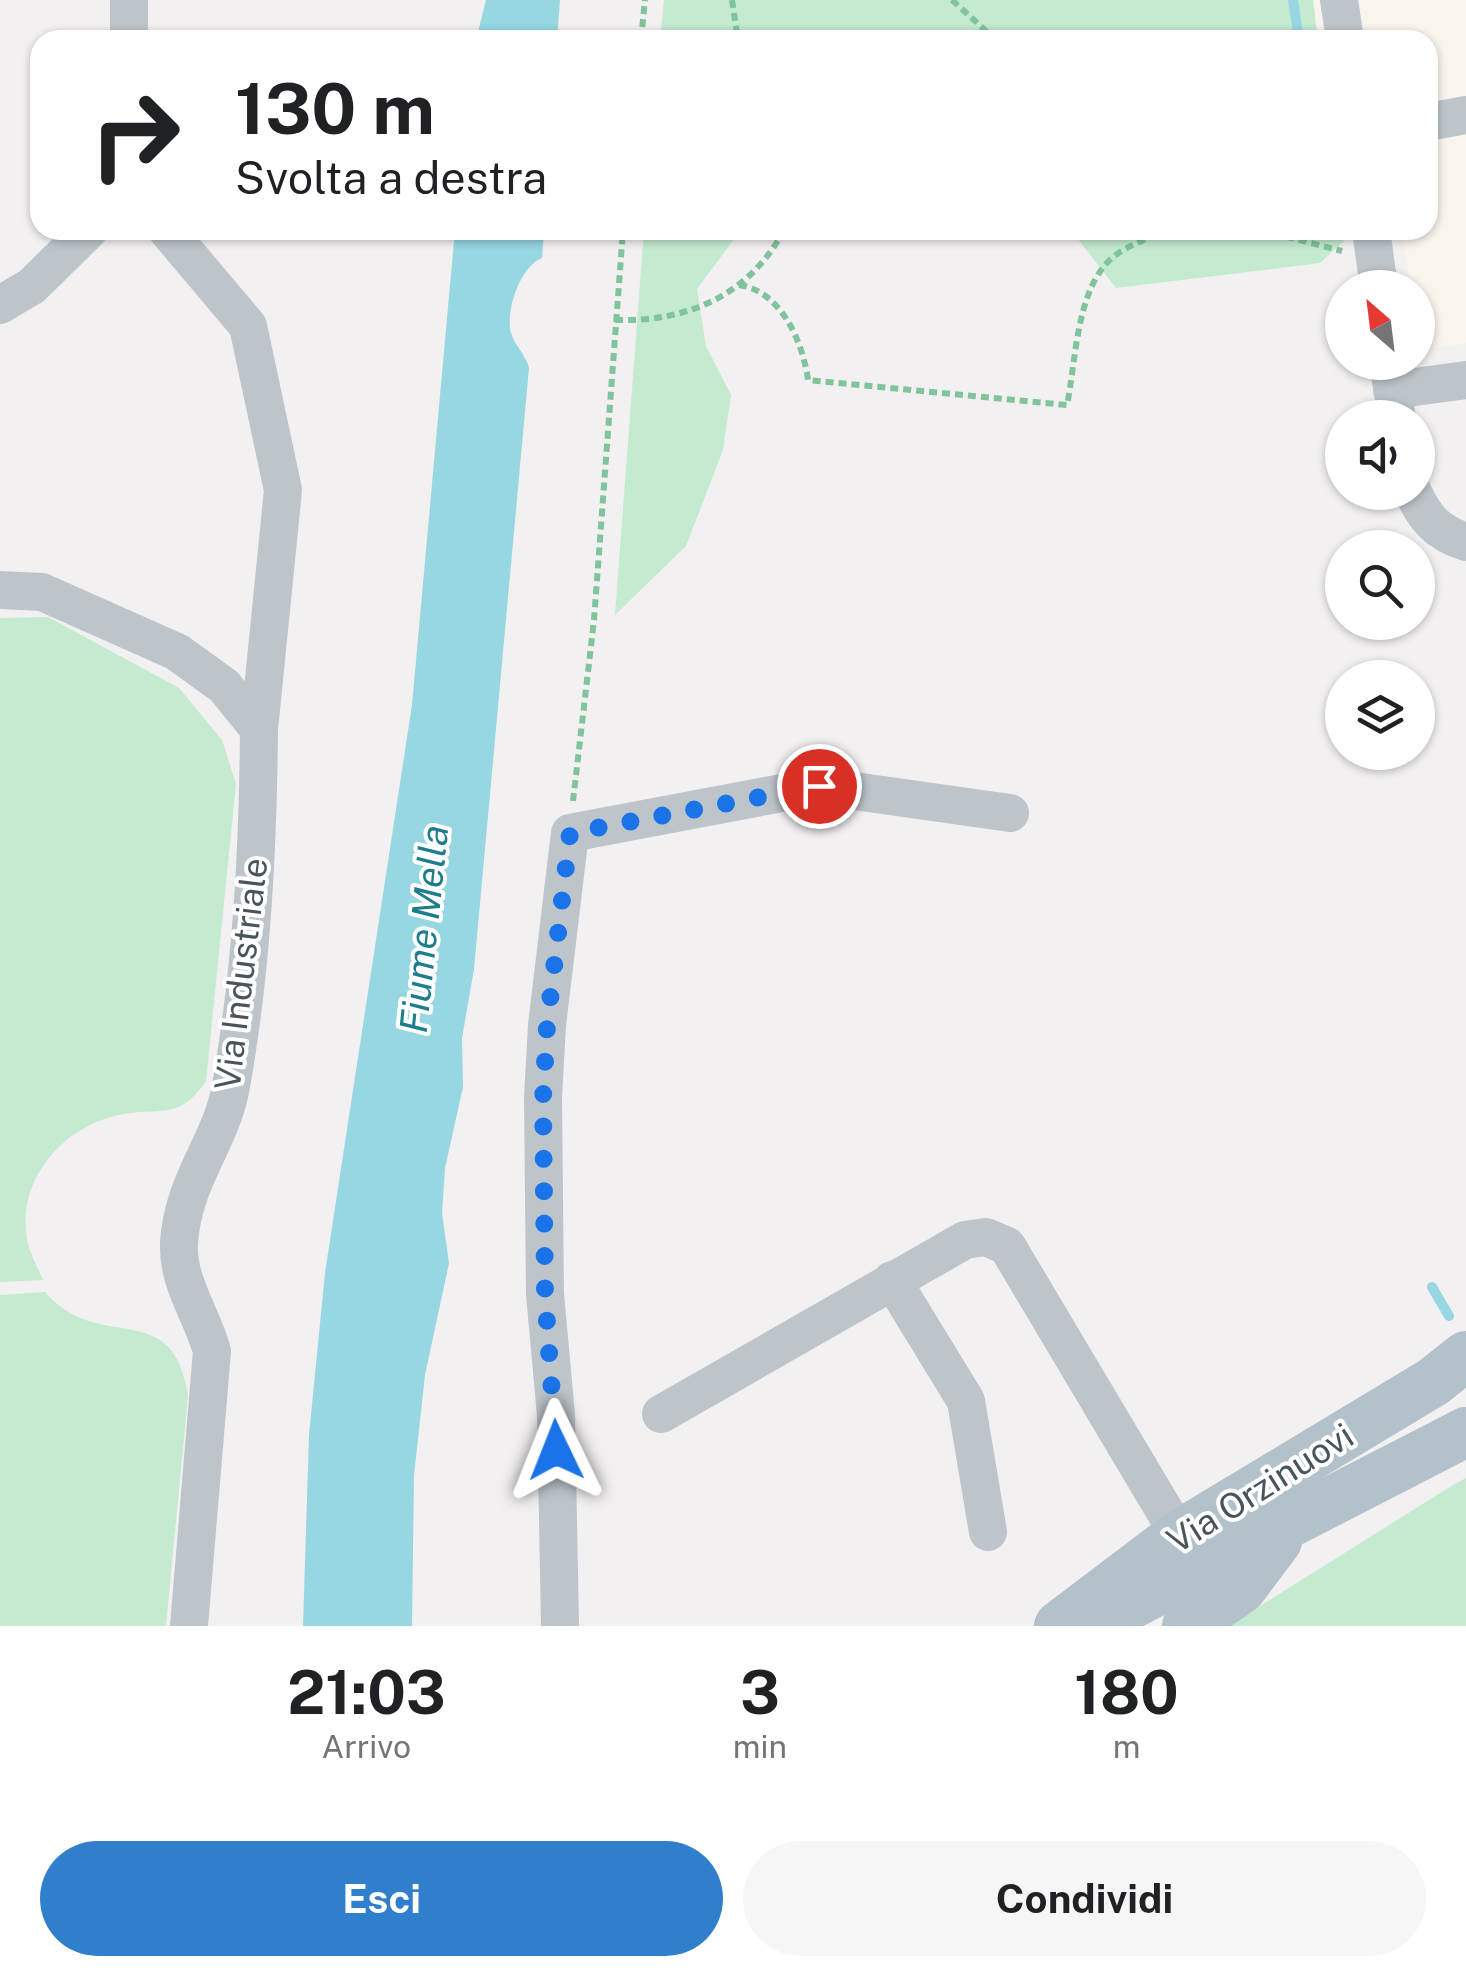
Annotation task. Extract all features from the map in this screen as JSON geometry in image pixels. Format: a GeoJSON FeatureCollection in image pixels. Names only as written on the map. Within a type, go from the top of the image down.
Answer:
{"type":"FeatureCollection","features":[{"type":"Feature","properties":{"kind":"main road","name":"Via Orzinuovi"},"geometry":{"type":"LineString","coordinates":[[1060,1626],[1179,1535],[1433,1382],[1466,1356]]}},
{"type":"Feature","properties":{"kind":"main road","name":"Via Orzinuovi"},"geometry":{"type":"LineString","coordinates":[[1088,1626],[1286,1528],[1466,1432]]}},
{"type":"Feature","properties":{"kind":"main road"},"geometry":{"type":"LineString","coordinates":[[1150,1626],[1237,1573],[1286,1528]]}},
{"type":"Feature","properties":{"kind":"main road"},"geometry":{"type":"LineString","coordinates":[[1187,1626],[1242,1588],[1286,1528]]}},
{"type":"Feature","properties":{"kind":"street"},"geometry":{"type":"LineString","coordinates":[[129,0],[129,30]]}},
{"type":"Feature","properties":{"kind":"street"},"geometry":{"type":"LineString","coordinates":[[1339,0],[1343,30]]}},
{"type":"Feature","properties":{"kind":"street"},"geometry":{"type":"LineString","coordinates":[[1438,120],[1466,115]]}},
{"type":"Feature","properties":{"kind":"street"},"geometry":{"type":"LineString","coordinates":[[0,305],[32,286],[79,240]]}},
{"type":"Feature","properties":{"kind":"street","name":"Via Industriale"},"geometry":{"type":"LineString","coordinates":[[175,240],[248,326],[283,490],[260,729],[258,864],[231,1089],[212,1142],[193,1175],[178,1246],[182,1280],[203,1317],[212,1351],[188,1626]]}},
{"type":"Feature","properties":{"kind":"street"},"geometry":{"type":"LineString","coordinates":[[1393,390],[1466,380]]}},
{"type":"Feature","properties":{"kind":"street"},"geometry":{"type":"LineString","coordinates":[[1421,510],[1447,536],[1466,542]]}},
{"type":"Feature","properties":{"kind":"street"},"geometry":{"type":"LineString","coordinates":[[0,590],[42,592],[177,652],[224,686],[260,729]]}},
{"type":"Feature","properties":{"kind":"street"},"geometry":{"type":"LineString","coordinates":[[560,1626],[556,1415],[545,1294],[543,1098],[547,1026],[570,833],[819,786],[1010,812]]}},
{"type":"Feature","properties":{"kind":"street"},"geometry":{"type":"LineString","coordinates":[[661,1414],[965,1240],[986,1236],[1007,1246],[1179,1535]]}},
{"type":"Feature","properties":{"kind":"street"},"geometry":{"type":"LineString","coordinates":[[892,1280],[966,1401],[988,1532]]}},
{"type":"Feature","properties":{"kind":"path"},"geometry":{"type":"LineString","coordinates":[[643,30],[646,0]]}},
{"type":"Feature","properties":{"kind":"path"},"geometry":{"type":"LineString","coordinates":[[732,0],[736,30]]}},
{"type":"Feature","properties":{"kind":"path"},"geometry":{"type":"LineString","coordinates":[[952,0],[985,30]]}},
{"type":"Feature","properties":{"kind":"path"},"geometry":{"type":"LineString","coordinates":[[570,833],[594,620],[622,240]]}},
{"type":"Feature","properties":{"kind":"path"},"geometry":{"type":"LineString","coordinates":[[615,320],[651,321],[684,314],[752,276],[777,240]]}},
{"type":"Feature","properties":{"kind":"path"},"geometry":{"type":"LineString","coordinates":[[739,285],[756,288],[773,302],[805,352],[808,380],[1067,405],[1084,316],[1102,271],[1112,258],[1148,240]]}},
{"type":"Feature","properties":{"kind":"path"},"geometry":{"type":"LineString","coordinates":[[1302,240],[1375,258]]}},
{"type":"Feature","properties":{"kind":"shaded area"},"geometry":{"type":"Polygon","coordinates":[[[1313,0],[1466,0],[1466,343],[1435,348],[1435,270],[1407,270],[1403,240],[1438,240],[1438,30],[1317,30],[1313,0]]]}},
{"type":"Feature","properties":{"kind":"green space"},"geometry":{"type":"Polygon","coordinates":[[[664,0],[1313,0],[1317,30],[661,30],[664,0]]]}},
{"type":"Feature","properties":{"kind":"green space"},"geometry":{"type":"Polygon","coordinates":[[[643,240],[734,240],[697,289],[706,346],[731,395],[723,450],[686,546],[615,615],[643,240]]]}},
{"type":"Feature","properties":{"kind":"green space"},"geometry":{"type":"Polygon","coordinates":[[[1079,240],[1345,240],[1320,263],[1116,288],[1079,240]]]}},
{"type":"Feature","properties":{"kind":"green space"},"geometry":{"type":"Polygon","coordinates":[[[48,617],[179,688],[222,740],[236,784],[206,1081],[196,1094],[177,1107],[98,1121],[61,1145],[46,1161],[28,1200],[28,1244],[43,1280],[0,1282],[0,618],[48,617]]]}},
{"type":"Feature","properties":{"kind":"green space"},"geometry":{"type":"Polygon","coordinates":[[[45,1292],[66,1311],[88,1321],[151,1335],[167,1346],[180,1365],[188,1396],[166,1626],[0,1626],[0,1295],[45,1292]]]}},
{"type":"Feature","properties":{"kind":"green space"},"geometry":{"type":"Polygon","coordinates":[[[1466,1478],[1466,1626],[1228,1626],[1453,1485],[1466,1478]]]}},
{"type":"Feature","properties":{"kind":"water"},"geometry":{"type":"Polygon","coordinates":[[[486,0],[560,0],[558,30],[478,30],[486,0]]]}},
{"type":"Feature","properties":{"kind":"water","name":"Fiume Mella"},"geometry":{"type":"Polygon","coordinates":[[[454,240],[543,240],[542,258],[521,280],[510,314],[511,333],[529,368],[474,969],[462,1038],[463,1087],[445,1168],[442,1213],[449,1263],[425,1375],[414,1475],[412,1626],[303,1626],[309,1435],[325,1273],[412,705],[454,240]]]}},
{"type":"Feature","properties":{"kind":"waterway"},"geometry":{"type":"LineString","coordinates":[[1293,0],[1298,30]]}},
{"type":"Feature","properties":{"kind":"waterway"},"geometry":{"type":"LineString","coordinates":[[1432,1287],[1449,1316]]}},
{"type":"Feature","properties":{"kind":"route"},"geometry":{"type":"LineString","coordinates":[[556,1450],[545,1294],[543,1098],[547,1026],[570,833],[819,786]]}}]}
